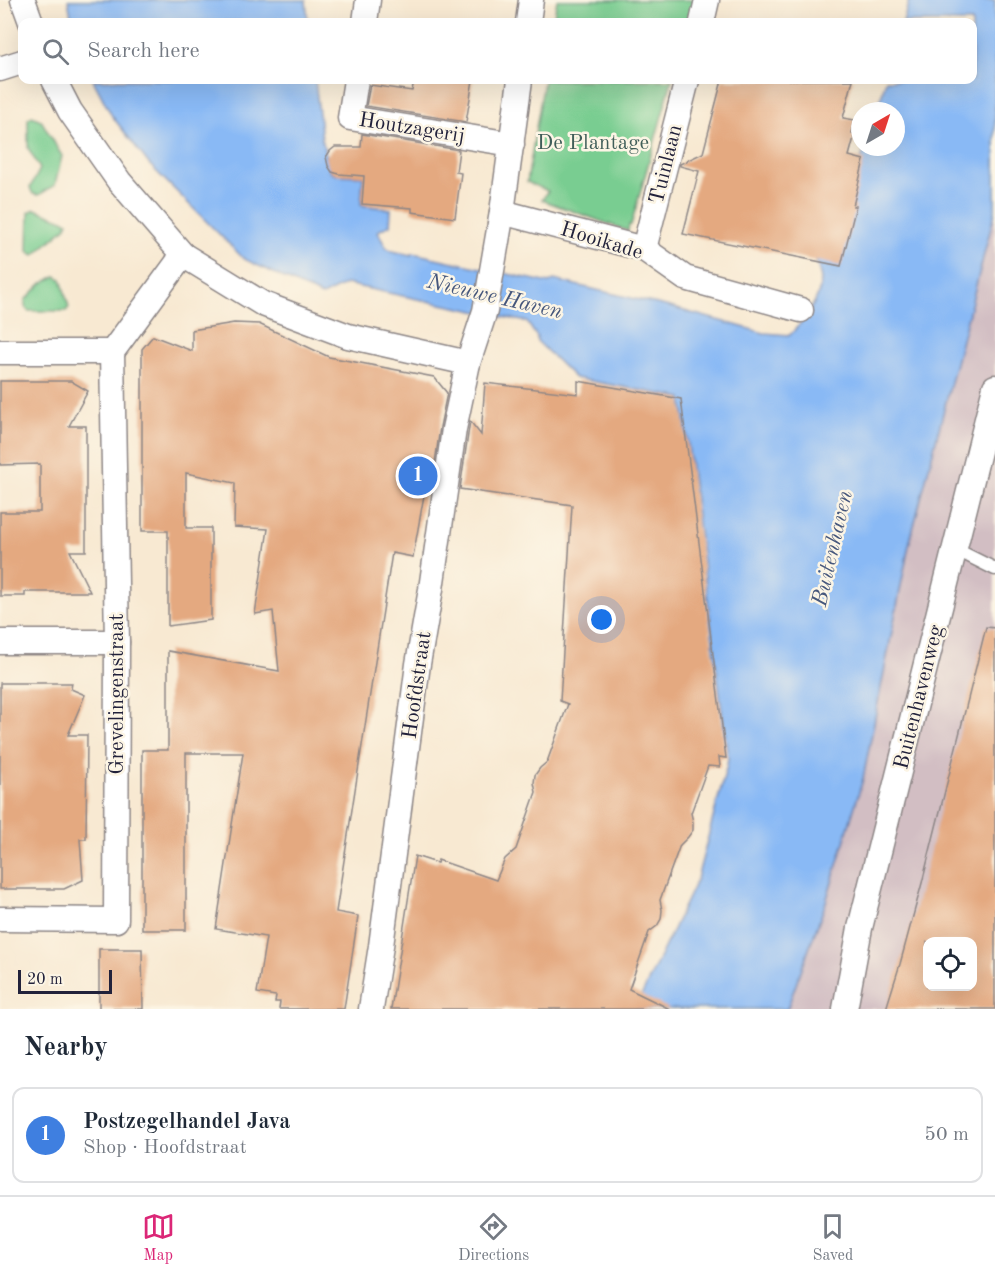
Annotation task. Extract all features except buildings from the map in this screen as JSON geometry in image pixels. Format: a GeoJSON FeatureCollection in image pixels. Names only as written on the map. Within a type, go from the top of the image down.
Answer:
{"type":"FeatureCollection","features":[{"type":"Feature","properties":{"kind":"street"},"geometry":{"type":"LineString","coordinates":[[23,0],[30,18]]}},
{"type":"Feature","properties":{"kind":"street"},"geometry":{"type":"LineString","coordinates":[[366,18],[368,0]]}},
{"type":"Feature","properties":{"kind":"street"},"geometry":{"type":"LineString","coordinates":[[529,18],[531,0]]}},
{"type":"Feature","properties":{"kind":"street"},"geometry":{"type":"LineString","coordinates":[[703,18],[707,0]]}},
{"type":"Feature","properties":{"kind":"street"},"geometry":{"type":"LineString","coordinates":[[0,69],[18,63]]}},
{"type":"Feature","properties":{"kind":"street"},"geometry":{"type":"LineString","coordinates":[[56,84],[70,111],[119,181],[183,255],[263,304],[348,336],[468,363]]}},
{"type":"Feature","properties":{"kind":"street","name":"Houtzagerij"},"geometry":{"type":"LineString","coordinates":[[355,84],[350,118],[512,144]]}},
{"type":"Feature","properties":{"kind":"street","name":"Hoofdstraat"},"geometry":{"type":"LineString","coordinates":[[371,1009],[418,664],[454,429],[468,363],[485,311],[502,212],[520,84]]}},
{"type":"Feature","properties":{"kind":"street","name":"Tuinlaan"},"geometry":{"type":"LineString","coordinates":[[644,249],[686,84]]}},
{"type":"Feature","properties":{"kind":"street","name":"Hooikade"},"geometry":{"type":"LineString","coordinates":[[502,212],[644,249],[685,278],[801,310]]}},
{"type":"Feature","properties":{"kind":"street"},"geometry":{"type":"LineString","coordinates":[[0,352],[112,352],[183,255]]}},
{"type":"Feature","properties":{"kind":"street","name":"Grevelingenstraat"},"geometry":{"type":"LineString","coordinates":[[0,919],[116,920],[117,642],[112,352]]}},
{"type":"Feature","properties":{"kind":"street","name":"Buitenhavenweg"},"geometry":{"type":"LineString","coordinates":[[845,1009],[860,928],[995,387]]}},
{"type":"Feature","properties":{"kind":"street"},"geometry":{"type":"LineString","coordinates":[[0,642],[117,642]]}},
{"type":"Feature","properties":{"kind":"lane"},"geometry":{"type":"LineString","coordinates":[[955,549],[995,569]]}},
{"type":"Feature","properties":{"kind":"shaded area"},"geometry":{"type":"Polygon","coordinates":[[[995,0],[995,1009],[703,1009],[971,84],[977,84],[976,18],[995,0]]]}},
{"type":"Feature","properties":{"kind":"green space"},"geometry":{"type":"Polygon","coordinates":[[[557,0],[695,0],[690,18],[554,18],[557,0]]]}},
{"type":"Feature","properties":{"kind":"green space","name":"De Plantage"},"geometry":{"type":"Polygon","coordinates":[[[543,84],[671,84],[628,231],[542,200],[548,191],[527,182],[543,84]]]}},
{"type":"Feature","properties":{"kind":"green space"},"geometry":{"type":"Polygon","coordinates":[[[32,116],[41,120],[62,156],[55,185],[39,195],[33,194],[30,188],[40,169],[28,148],[28,119],[32,116]]]}},
{"type":"Feature","properties":{"kind":"green space"},"geometry":{"type":"Polygon","coordinates":[[[35,209],[68,222],[65,228],[34,255],[28,251],[29,212],[35,209]]]}},
{"type":"Feature","properties":{"kind":"green space"},"geometry":{"type":"Polygon","coordinates":[[[56,276],[61,279],[69,307],[66,311],[28,311],[25,307],[25,300],[42,283],[56,276]]]}},
{"type":"Feature","properties":{"kind":"water"},"geometry":{"type":"Polygon","coordinates":[[[68,0],[306,0],[308,18],[71,18],[68,0]]]}},
{"type":"Feature","properties":{"kind":"water"},"geometry":{"type":"Polygon","coordinates":[[[909,0],[995,0],[995,212],[909,545],[863,779],[825,905],[787,1009],[635,1009],[697,879],[728,758],[682,398],[575,378],[537,341],[537,337],[527,322],[346,284],[322,296],[244,259],[149,164],[112,116],[95,84],[315,84],[322,139],[330,171],[338,175],[363,176],[361,205],[391,209],[390,225],[378,231],[384,244],[390,250],[549,283],[554,280],[670,307],[764,333],[790,335],[806,317],[815,302],[821,278],[816,261],[851,193],[862,156],[905,156],[905,102],[880,102],[885,84],[977,84],[977,18],[904,18],[909,0]]]}},
{"type":"Feature","properties":{"kind":"place","name":"Postzegelhandel Java"},"geometry":{"type":"Point","coordinates":[418,476]}},
{"type":"Feature","properties":{"kind":"water label","name":"Nieuwe Haven"},"geometry":{"type":"Point","coordinates":[495,295]}},
{"type":"Feature","properties":{"kind":"water label","name":"Buitenhaven"},"geometry":{"type":"Point","coordinates":[831,548]}}]}
